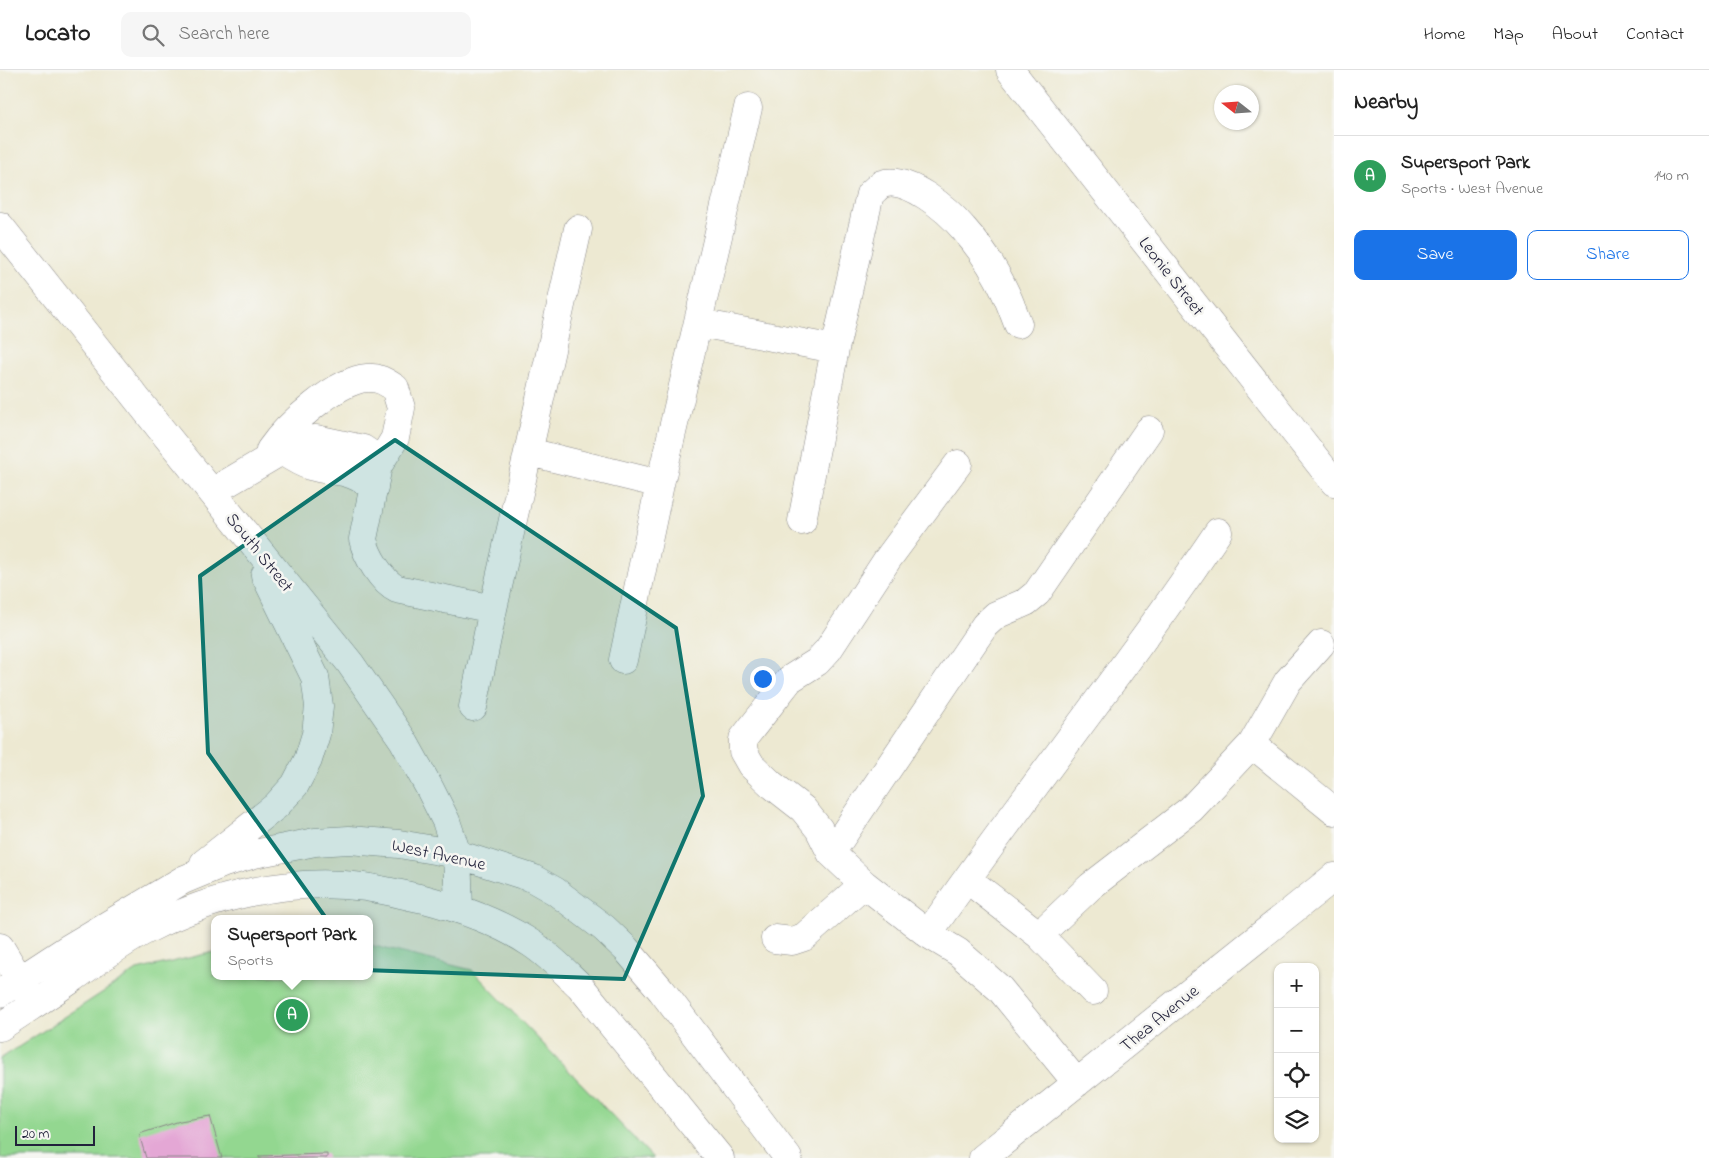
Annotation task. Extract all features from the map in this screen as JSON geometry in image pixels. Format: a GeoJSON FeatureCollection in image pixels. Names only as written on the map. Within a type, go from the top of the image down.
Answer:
{"type":"FeatureCollection","features":[{"type":"Feature","properties":{"kind":"street","name":"Leonie Street"},"geometry":{"type":"LineString","coordinates":[[1010,70],[1334,482]]}},
{"type":"Feature","properties":{"kind":"street"},"geometry":{"type":"LineString","coordinates":[[623,660],[660,484],[748,108]]}},
{"type":"Feature","properties":{"kind":"street"},"geometry":{"type":"LineString","coordinates":[[802,520],[835,349],[870,194],[882,184],[897,182],[909,186],[944,209],[963,227],[985,258],[1005,292],[1018,324]]}},
{"type":"Feature","properties":{"kind":"street","name":"South Street"},"geometry":{"type":"LineString","coordinates":[[0,226],[350,663],[403,740],[446,821],[457,854],[459,908]]}},
{"type":"Feature","properties":{"kind":"street"},"geometry":{"type":"LineString","coordinates":[[473,707],[578,229]]}},
{"type":"Feature","properties":{"kind":"street"},"geometry":{"type":"LineString","coordinates":[[698,323],[835,349]]}},
{"type":"Feature","properties":{"kind":"street"},"geometry":{"type":"LineString","coordinates":[[272,457],[273,446],[297,421],[332,391],[346,383],[368,378],[382,380],[396,388],[401,408],[395,438],[376,477],[363,539],[365,548],[369,557],[391,586],[405,591],[493,609]]}},
{"type":"Feature","properties":{"kind":"street"},"geometry":{"type":"LineString","coordinates":[[831,854],[985,625],[996,615],[1026,602],[1037,593],[1149,430]]}},
{"type":"Feature","properties":{"kind":"street"},"geometry":{"type":"LineString","coordinates":[[529,452],[660,484]]}},
{"type":"Feature","properties":{"kind":"street"},"geometry":{"type":"LineString","coordinates":[[212,492],[272,457],[296,460],[309,466],[376,477]]}},
{"type":"Feature","properties":{"kind":"street"},"geometry":{"type":"LineString","coordinates":[[958,464],[887,560],[828,650],[817,662],[790,679],[743,739],[743,750],[751,765],[771,784],[803,809],[819,829],[831,854],[864,884],[928,934],[958,952],[1000,989],[1077,1083]]}},
{"type":"Feature","properties":{"kind":"street"},"geometry":{"type":"LineString","coordinates":[[183,880],[276,806],[294,785],[308,760],[316,734],[319,706],[315,677],[242,530]]}},
{"type":"Feature","properties":{"kind":"street"},"geometry":{"type":"LineString","coordinates":[[928,934],[966,879],[1106,690],[1218,532]]}},
{"type":"Feature","properties":{"kind":"street"},"geometry":{"type":"LineString","coordinates":[[1039,935],[1091,886],[1191,809],[1252,744],[1288,681],[1321,644]]}},
{"type":"Feature","properties":{"kind":"street"},"geometry":{"type":"LineString","coordinates":[[1252,744],[1334,811]]}},
{"type":"Feature","properties":{"kind":"street","name":"West Avenue"},"geometry":{"type":"LineString","coordinates":[[10,987],[68,948],[183,880],[254,854],[281,847],[349,840],[399,844],[457,854],[532,878],[555,891],[604,928],[662,991],[788,1158]]}},
{"type":"Feature","properties":{"kind":"street","name":"Thea Avenue"},"geometry":{"type":"LineString","coordinates":[[983,1158],[1334,877]]}},
{"type":"Feature","properties":{"kind":"street"},"geometry":{"type":"LineString","coordinates":[[966,879],[1039,935],[1093,991]]}},
{"type":"Feature","properties":{"kind":"street"},"geometry":{"type":"LineString","coordinates":[[775,939],[792,941],[804,937],[864,884]]}},
{"type":"Feature","properties":{"kind":"street"},"geometry":{"type":"LineString","coordinates":[[0,1027],[122,943],[187,911],[240,895],[313,885],[347,886],[393,892],[459,908],[510,930],[533,945],[580,986],[720,1158]]}},
{"type":"Feature","properties":{"kind":"street"},"geometry":{"type":"LineString","coordinates":[[0,947],[10,987],[34,1004]]}},
{"type":"Feature","properties":{"kind":"highlighted area"},"geometry":{"type":"Polygon","coordinates":[[[395,440],[676,628],[703,796],[624,979],[363,970],[208,753],[200,576],[395,440]]]}},
{"type":"Feature","properties":{"kind":"green space"},"geometry":{"type":"Polygon","coordinates":[[[373,946],[472,970],[653,1158],[0,1158],[0,1059],[137,970],[211,953],[211,980],[373,980],[373,946]]]}},
{"type":"Feature","properties":{"kind":"building"},"geometry":{"type":"Polygon","coordinates":[[[210,1116],[222,1158],[146,1158],[139,1134],[180,1121],[210,1116]]]}},
{"type":"Feature","properties":{"kind":"building"},"geometry":{"type":"Polygon","coordinates":[[[327,1154],[327,1158],[259,1158],[259,1156],[327,1154]]]}},
{"type":"Feature","properties":{"kind":"place","name":"Supersport Park"},"geometry":{"type":"Point","coordinates":[292,1015]}}]}
